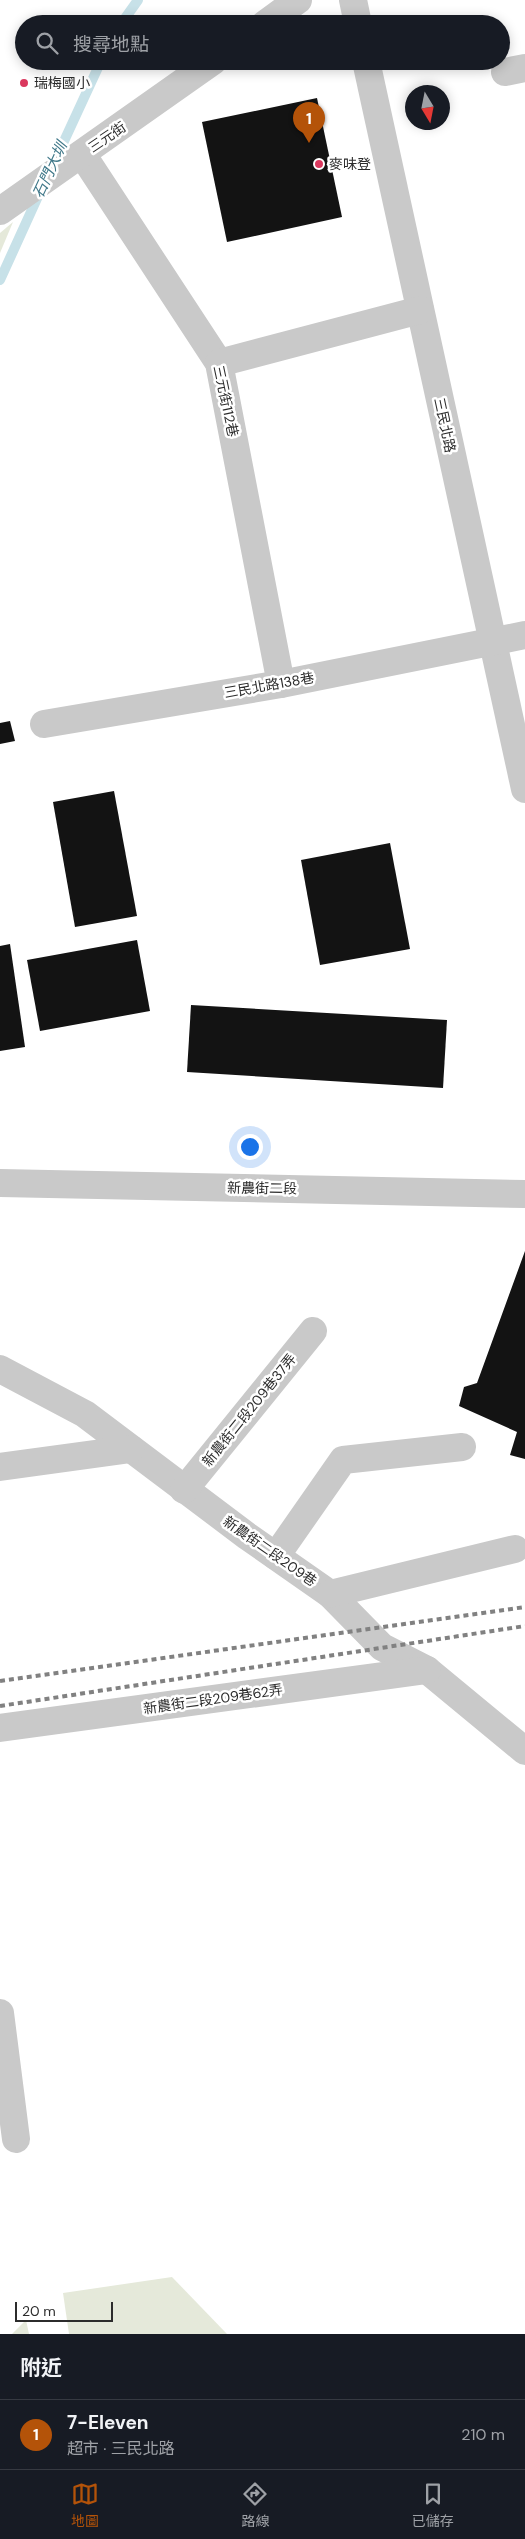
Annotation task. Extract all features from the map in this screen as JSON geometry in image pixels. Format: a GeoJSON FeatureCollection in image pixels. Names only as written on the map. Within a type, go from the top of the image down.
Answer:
{"type":"FeatureCollection","features":[{"type":"Feature","properties":{"kind":"street"},"geometry":{"type":"LineString","coordinates":[[277,15],[298,0]]}},
{"type":"Feature","properties":{"kind":"street"},"geometry":{"type":"LineString","coordinates":[[353,0],[356,15]]}},
{"type":"Feature","properties":{"kind":"street","name":"三元街"},"geometry":{"type":"LineString","coordinates":[[0,210],[200,70]]}},
{"type":"Feature","properties":{"kind":"street","name":"三民北路"},"geometry":{"type":"LineString","coordinates":[[368,70],[525,789]]}},
{"type":"Feature","properties":{"kind":"street","name":"三元街112巷"},"geometry":{"type":"LineString","coordinates":[[73,160],[219,363],[281,684]]}},
{"type":"Feature","properties":{"kind":"street"},"geometry":{"type":"LineString","coordinates":[[219,363],[420,310]]}},
{"type":"Feature","properties":{"kind":"street","name":"三民北路138巷"},"geometry":{"type":"LineString","coordinates":[[44,724],[281,684],[525,635]]}},
{"type":"Feature","properties":{"kind":"street","name":"新農街二段"},"geometry":{"type":"LineString","coordinates":[[0,1183],[525,1194]]}},
{"type":"Feature","properties":{"kind":"street","name":"新農街二段209巷37弄"},"geometry":{"type":"LineString","coordinates":[[184,1490],[313,1331]]}},
{"type":"Feature","properties":{"kind":"street","name":"新農街二段209巷"},"geometry":{"type":"LineString","coordinates":[[0,1369],[85,1414],[184,1490],[330,1594],[382,1647],[427,1670],[525,1751]]}},
{"type":"Feature","properties":{"kind":"street"},"geometry":{"type":"LineString","coordinates":[[276,1556],[342,1460],[462,1447]]}},
{"type":"Feature","properties":{"kind":"street"},"geometry":{"type":"LineString","coordinates":[[0,1467],[131,1449]]}},
{"type":"Feature","properties":{"kind":"street"},"geometry":{"type":"LineString","coordinates":[[330,1594],[515,1549]]}},
{"type":"Feature","properties":{"kind":"street","name":"新農街二段209巷62弄"},"geometry":{"type":"LineString","coordinates":[[0,1728],[427,1670]]}},
{"type":"Feature","properties":{"kind":"street"},"geometry":{"type":"LineString","coordinates":[[0,2012],[16,2139]]}},
{"type":"Feature","properties":{"kind":"shaded area"},"geometry":{"type":"Polygon","coordinates":[[[13,222],[0,253],[0,233],[13,222]]]}},
{"type":"Feature","properties":{"kind":"shaded area"},"geometry":{"type":"Polygon","coordinates":[[[172,2277],[227,2334],[69,2334],[63,2293],[172,2277]]]}},
{"type":"Feature","properties":{"kind":"shaded area"},"geometry":{"type":"Polygon","coordinates":[[[26,2320],[29,2334],[12,2334],[26,2320]]]}},
{"type":"Feature","properties":{"kind":"building"},"geometry":{"type":"Polygon","coordinates":[[[317,98],[342,217],[227,242],[202,122],[317,98]]]}},
{"type":"Feature","properties":{"kind":"building"},"geometry":{"type":"Polygon","coordinates":[[[10,721],[15,741],[0,744],[0,723],[10,721]]]}},
{"type":"Feature","properties":{"kind":"building"},"geometry":{"type":"Polygon","coordinates":[[[114,791],[137,916],[75,927],[53,802],[114,791]]]}},
{"type":"Feature","properties":{"kind":"building"},"geometry":{"type":"Polygon","coordinates":[[[390,843],[410,949],[320,965],[301,860],[390,843]]]}},
{"type":"Feature","properties":{"kind":"building"},"geometry":{"type":"Polygon","coordinates":[[[137,940],[150,1011],[40,1031],[27,960],[137,940]]]}},
{"type":"Feature","properties":{"kind":"building"},"geometry":{"type":"Polygon","coordinates":[[[10,944],[25,1047],[0,1051],[0,946],[10,944]]]}},
{"type":"Feature","properties":{"kind":"building"},"geometry":{"type":"Polygon","coordinates":[[[191,1005],[447,1020],[443,1088],[187,1072],[191,1005]]]}},
{"type":"Feature","properties":{"kind":"building"},"geometry":{"type":"Polygon","coordinates":[[[525,1251],[525,1459],[510,1455],[517,1432],[459,1406],[464,1387],[477,1383],[525,1251]]]}},
{"type":"Feature","properties":{"kind":"waterway","name":"石門大圳"},"geometry":{"type":"LineString","coordinates":[[127,15],[138,0]]}},
{"type":"Feature","properties":{"kind":"waterway","name":"石門大圳"},"geometry":{"type":"LineString","coordinates":[[53,165],[97,70]]}},
{"type":"Feature","properties":{"kind":"waterway","name":"石門大圳"},"geometry":{"type":"LineString","coordinates":[[0,280],[40,192]]}},
{"type":"Feature","properties":{"kind":"railway"},"geometry":{"type":"LineString","coordinates":[[0,1681],[525,1607]]}},
{"type":"Feature","properties":{"kind":"railway"},"geometry":{"type":"LineString","coordinates":[[0,1706],[525,1626]]}},
{"type":"Feature","properties":{"kind":"place","name":"瑞梅國小"},"geometry":{"type":"Point","coordinates":[24,83]}},
{"type":"Feature","properties":{"kind":"place","name":"7-Eleven"},"geometry":{"type":"Point","coordinates":[309,143]}},
{"type":"Feature","properties":{"kind":"place","name":"麥味登"},"geometry":{"type":"Point","coordinates":[319,164]}}]}
